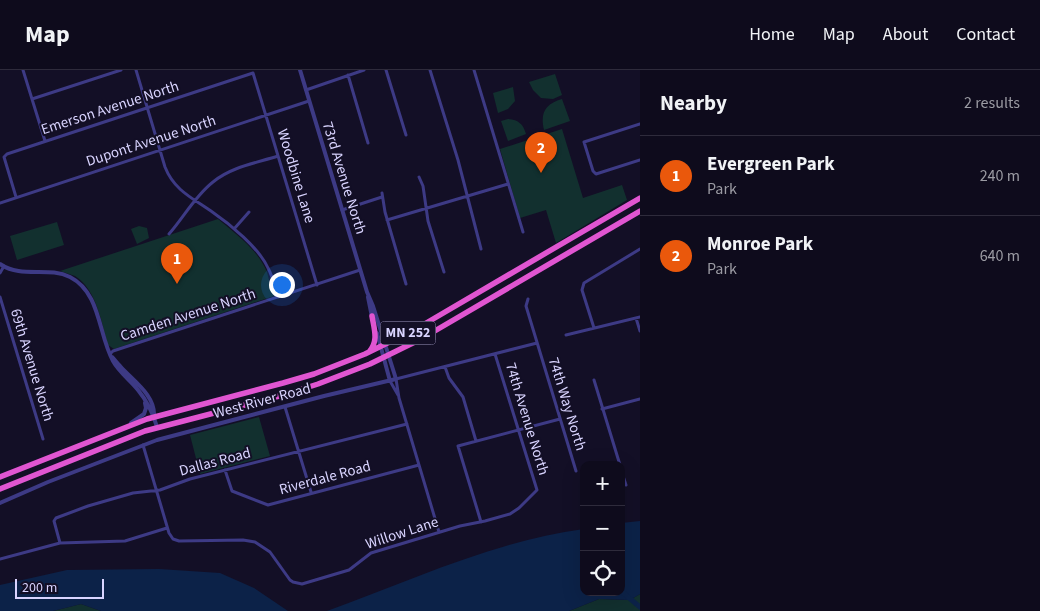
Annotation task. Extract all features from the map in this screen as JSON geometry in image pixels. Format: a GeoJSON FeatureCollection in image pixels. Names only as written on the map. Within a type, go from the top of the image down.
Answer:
{"type":"FeatureCollection","features":[{"type":"Feature","properties":{"kind":"highway","name":"MN 252"},"geometry":{"type":"LineString","coordinates":[[0,477],[154,416],[283,383],[367,353],[416,329],[638,198]]}},
{"type":"Feature","properties":{"kind":"highway","name":"MN 252"},"geometry":{"type":"LineString","coordinates":[[0,489],[107,445],[157,427],[272,398],[318,384],[386,356],[421,339],[640,210]]}},
{"type":"Feature","properties":{"kind":"highway"},"geometry":{"type":"LineString","coordinates":[[367,353],[373,347],[375,341],[372,316]]}},
{"type":"Feature","properties":{"kind":"street"},"geometry":{"type":"LineString","coordinates":[[23,70],[45,141]]}},
{"type":"Feature","properties":{"kind":"street"},"geometry":{"type":"LineString","coordinates":[[32,99],[121,70]]}},
{"type":"Feature","properties":{"kind":"street"},"geometry":{"type":"LineString","coordinates":[[136,70],[172,181],[182,193],[234,229],[265,263],[278,297]]}},
{"type":"Feature","properties":{"kind":"street","name":"73rd Avenue North"},"geometry":{"type":"LineString","coordinates":[[300,70],[386,356],[396,379],[399,398],[439,532]]}},
{"type":"Feature","properties":{"kind":"street"},"geometry":{"type":"LineString","coordinates":[[306,90],[364,70]]}},
{"type":"Feature","properties":{"kind":"street"},"geometry":{"type":"LineString","coordinates":[[386,70],[406,135]]}},
{"type":"Feature","properties":{"kind":"street"},"geometry":{"type":"LineString","coordinates":[[430,70],[458,160],[481,249]]}},
{"type":"Feature","properties":{"kind":"street"},"geometry":{"type":"LineString","coordinates":[[479,70],[474,71],[523,232]]}},
{"type":"Feature","properties":{"kind":"street","name":"Emerson Avenue North"},"geometry":{"type":"LineString","coordinates":[[16,198],[4,157],[7,154],[253,73]]}},
{"type":"Feature","properties":{"kind":"street","name":"Woodbine Lane"},"geometry":{"type":"LineString","coordinates":[[253,73],[317,285]]}},
{"type":"Feature","properties":{"kind":"street"},"geometry":{"type":"LineString","coordinates":[[348,76],[368,143]]}},
{"type":"Feature","properties":{"kind":"street","name":"Dupont Avenue North"},"geometry":{"type":"LineString","coordinates":[[0,203],[309,101]]}},
{"type":"Feature","properties":{"kind":"street"},"geometry":{"type":"LineString","coordinates":[[640,124],[584,142],[593,171],[596,174],[640,160]]}},
{"type":"Feature","properties":{"kind":"street"},"geometry":{"type":"LineString","coordinates":[[169,234],[213,182],[229,172],[278,156]]}},
{"type":"Feature","properties":{"kind":"street"},"geometry":{"type":"LineString","coordinates":[[419,178],[423,186],[426,208],[444,272]]}},
{"type":"Feature","properties":{"kind":"street"},"geometry":{"type":"LineString","coordinates":[[387,220],[508,184]]}},
{"type":"Feature","properties":{"kind":"street"},"geometry":{"type":"LineString","coordinates":[[342,210],[382,195],[387,220],[406,284]]}},
{"type":"Feature","properties":{"kind":"street"},"geometry":{"type":"LineString","coordinates":[[234,229],[249,212]]}},
{"type":"Feature","properties":{"kind":"street"},"geometry":{"type":"LineString","coordinates":[[594,328],[582,285],[585,281],[640,250]]}},
{"type":"Feature","properties":{"kind":"street"},"geometry":{"type":"LineString","coordinates":[[0,273],[2,265],[24,273],[58,273],[70,277],[80,284],[94,304],[113,362],[145,400],[154,416],[157,427]]}},
{"type":"Feature","properties":{"kind":"street","name":"Camden Avenue North"},"geometry":{"type":"LineString","coordinates":[[110,354],[360,270]]}},
{"type":"Feature","properties":{"kind":"street","name":"73rd Avenue North"},"geometry":{"type":"LineString","coordinates":[[367,292],[372,316],[383,346]]}},
{"type":"Feature","properties":{"kind":"street","name":"69th Avenue North"},"geometry":{"type":"LineString","coordinates":[[0,297],[43,439]]}},
{"type":"Feature","properties":{"kind":"street","name":"74th Way North"},"geometry":{"type":"LineString","coordinates":[[528,299],[526,306],[576,471]]}},
{"type":"Feature","properties":{"kind":"street"},"geometry":{"type":"LineString","coordinates":[[566,335],[638,317],[640,331]]}},
{"type":"Feature","properties":{"kind":"street","name":"West River Road"},"geometry":{"type":"LineString","coordinates":[[0,503],[143,445],[176,435],[537,343]]}},
{"type":"Feature","properties":{"kind":"street"},"geometry":{"type":"LineString","coordinates":[[110,354],[146,394],[155,410],[154,416]]}},
{"type":"Feature","properties":{"kind":"street","name":"74th Avenue North"},"geometry":{"type":"LineString","coordinates":[[495,354],[537,490]]}},
{"type":"Feature","properties":{"kind":"street","name":"73rd Avenue North"},"geometry":{"type":"LineString","coordinates":[[386,356],[390,381],[399,398]]}},
{"type":"Feature","properties":{"kind":"street"},"geometry":{"type":"LineString","coordinates":[[445,367],[449,378],[462,397],[476,441]]}},
{"type":"Feature","properties":{"kind":"street"},"geometry":{"type":"LineString","coordinates":[[594,380],[619,461]]}},
{"type":"Feature","properties":{"kind":"street"},"geometry":{"type":"LineString","coordinates":[[123,427],[144,414],[146,405],[138,390]]}},
{"type":"Feature","properties":{"kind":"street"},"geometry":{"type":"LineString","coordinates":[[602,409],[640,399]]}},
{"type":"Feature","properties":{"kind":"street"},"geometry":{"type":"LineString","coordinates":[[285,407],[311,492]]}},
{"type":"Feature","properties":{"kind":"street"},"geometry":{"type":"LineString","coordinates":[[481,522],[458,446],[560,419]]}},
{"type":"Feature","properties":{"kind":"street","name":"Dallas Road"},"geometry":{"type":"LineString","coordinates":[[60,544],[54,521],[56,518],[88,506],[133,493],[160,490],[190,479],[407,424]]}},
{"type":"Feature","properties":{"kind":"street"},"geometry":{"type":"LineString","coordinates":[[0,559],[60,544],[125,541],[167,528],[143,445]]}},
{"type":"Feature","properties":{"kind":"street","name":"Riverdale Road"},"geometry":{"type":"LineString","coordinates":[[225,470],[232,492],[264,504],[272,504],[311,492],[419,465]]}},
{"type":"Feature","properties":{"kind":"street","name":"Willow Lane"},"geometry":{"type":"LineString","coordinates":[[167,528],[170,536],[176,540],[243,540],[255,542],[270,552],[290,580],[302,584],[349,570],[372,553],[515,511],[537,490]]}},
{"type":"Feature","properties":{"kind":"green space"},"geometry":{"type":"Polygon","coordinates":[[[555,74],[562,95],[553,99],[541,98],[533,90],[529,82],[555,74]]]}},
{"type":"Feature","properties":{"kind":"green space"},"geometry":{"type":"Polygon","coordinates":[[[513,87],[515,101],[508,109],[498,113],[493,93],[513,87]]]}},
{"type":"Feature","properties":{"kind":"green space"},"geometry":{"type":"Polygon","coordinates":[[[562,99],[570,121],[544,130],[543,114],[545,110],[551,104],[562,99]]]}},
{"type":"Feature","properties":{"kind":"green space"},"geometry":{"type":"Polygon","coordinates":[[[508,119],[520,123],[526,134],[508,141],[501,121],[508,119]]]}},
{"type":"Feature","properties":{"kind":"green space"},"geometry":{"type":"Polygon","coordinates":[[[562,129],[583,198],[622,185],[627,200],[556,243],[546,210],[520,218],[500,149],[562,129]]]}},
{"type":"Feature","properties":{"kind":"green space"},"geometry":{"type":"Polygon","coordinates":[[[218,219],[246,243],[258,257],[267,272],[274,296],[114,349],[108,345],[97,307],[88,289],[75,276],[60,271],[218,219]]]}},
{"type":"Feature","properties":{"kind":"green space"},"geometry":{"type":"Polygon","coordinates":[[[57,222],[64,245],[17,260],[10,236],[57,222]]]}},
{"type":"Feature","properties":{"kind":"green space"},"geometry":{"type":"Polygon","coordinates":[[[139,226],[147,228],[149,238],[137,244],[131,229],[139,226]]]}},
{"type":"Feature","properties":{"kind":"green space"},"geometry":{"type":"Polygon","coordinates":[[[259,417],[270,456],[200,474],[190,435],[259,417]]]}},
{"type":"Feature","properties":{"kind":"green space"},"geometry":{"type":"Polygon","coordinates":[[[640,594],[640,611],[569,611],[599,599],[630,600],[640,594]]]}},
{"type":"Feature","properties":{"kind":"green space"},"geometry":{"type":"Polygon","coordinates":[[[81,604],[101,611],[53,611],[81,604]]]}},
{"type":"Feature","properties":{"kind":"water"},"geometry":{"type":"Polygon","coordinates":[[[640,521],[640,594],[630,600],[599,599],[569,611],[327,611],[486,552],[551,535],[580,530],[580,596],[625,596],[625,523],[640,521]]]}},
{"type":"Feature","properties":{"kind":"water"},"geometry":{"type":"Polygon","coordinates":[[[159,569],[220,573],[254,588],[288,611],[101,611],[81,604],[53,611],[0,611],[0,585],[67,570],[159,569]]]}},
{"type":"Feature","properties":{"kind":"waterway"},"geometry":{"type":"LineString","coordinates":[[625,594],[640,607]]}},
{"type":"Feature","properties":{"kind":"place","name":"Monroe Park"},"geometry":{"type":"Point","coordinates":[541,173]}},
{"type":"Feature","properties":{"kind":"place","name":"Evergreen Park"},"geometry":{"type":"Point","coordinates":[177,284]}}]}
